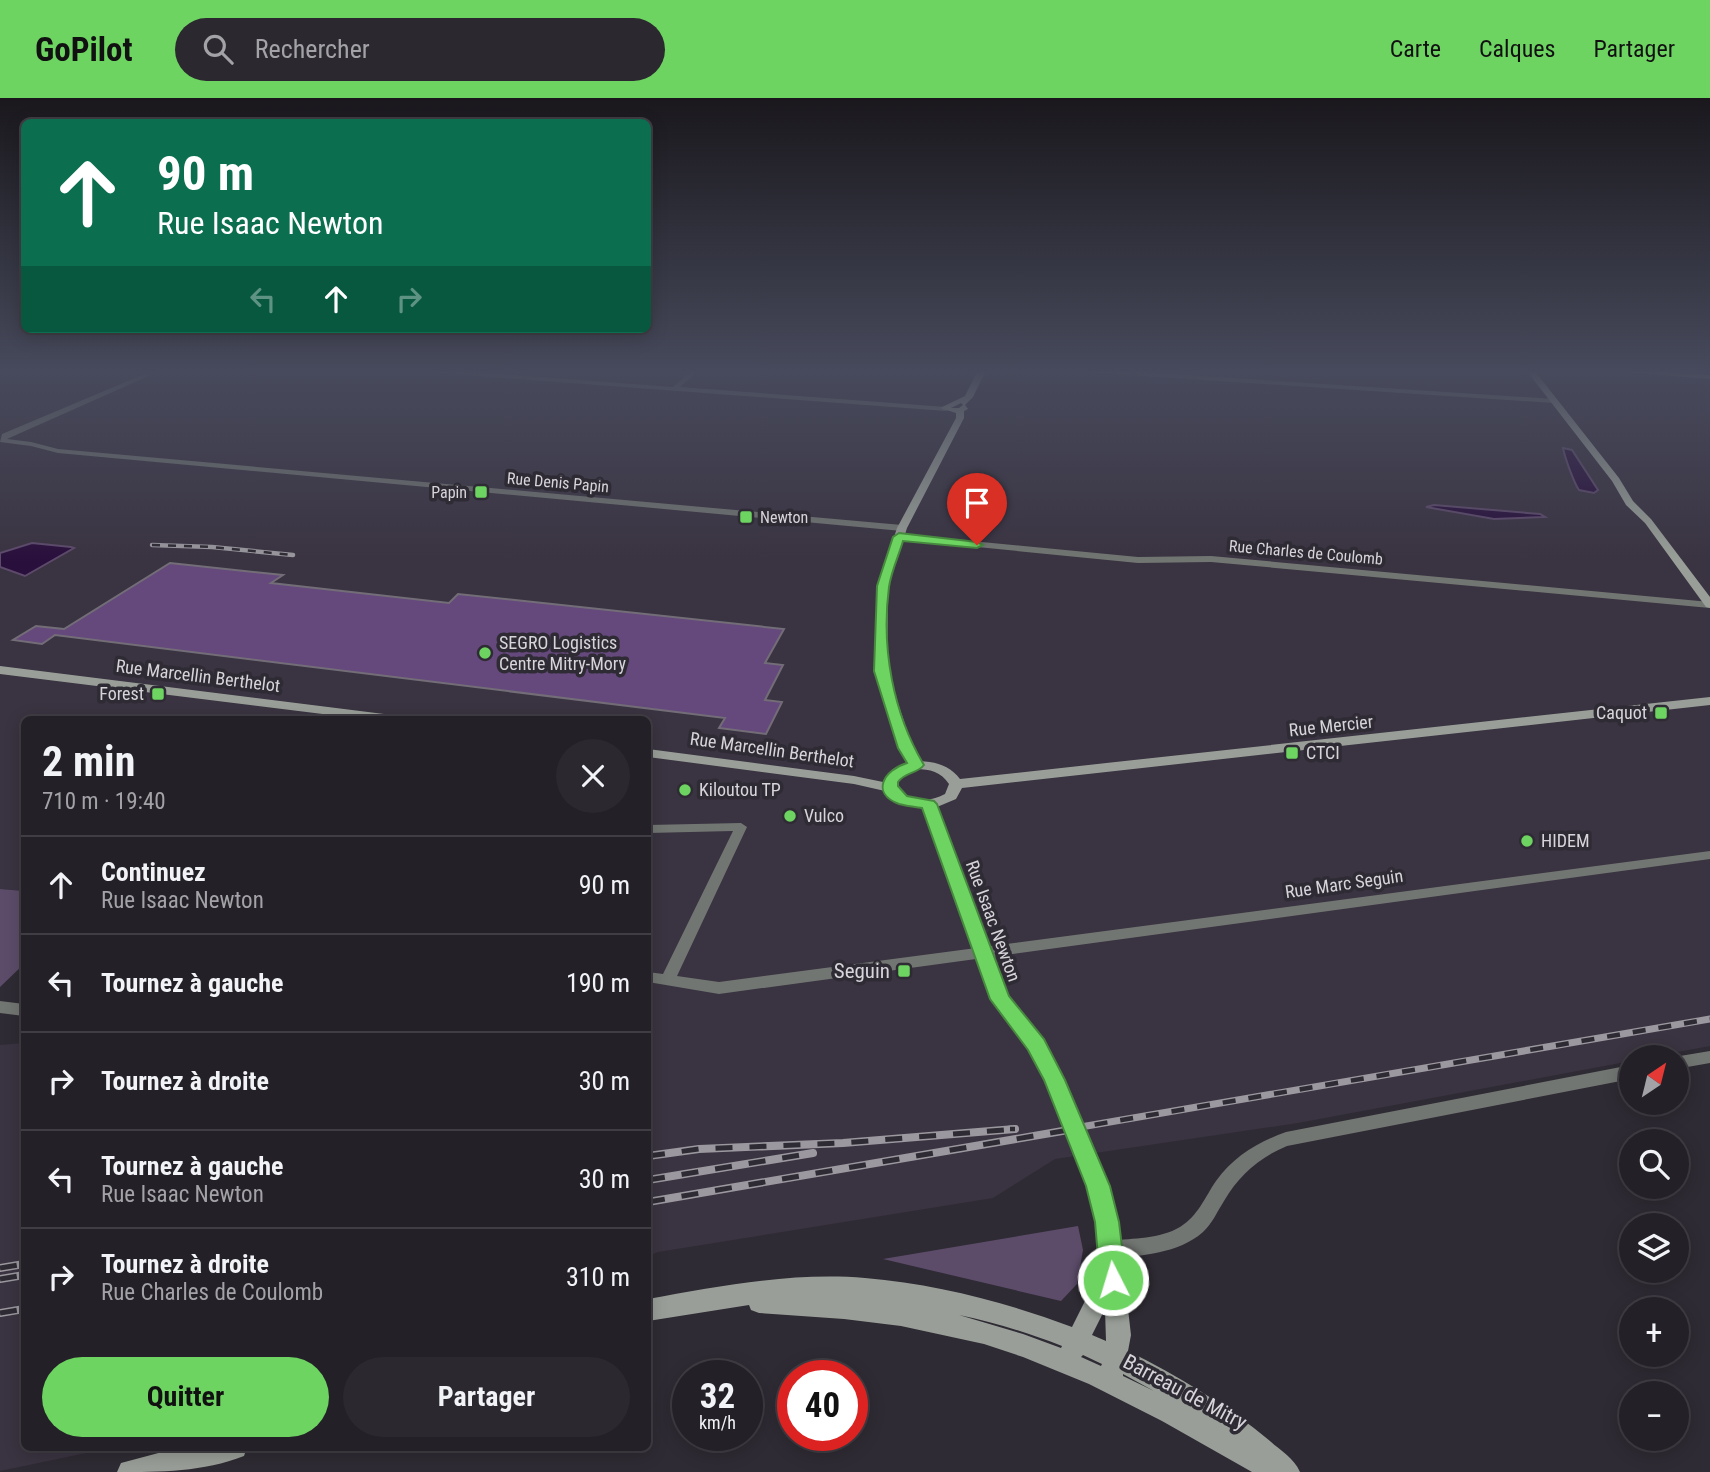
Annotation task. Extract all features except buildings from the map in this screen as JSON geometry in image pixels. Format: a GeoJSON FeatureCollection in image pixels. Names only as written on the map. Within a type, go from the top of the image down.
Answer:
{"type":"FeatureCollection","features":[{"type":"Feature","properties":{"kind":"street","name":"Rue Denis Papin"},"geometry":{"type":"LineString","coordinates":[[9,434],[3,441],[58,451],[901,532]]}},
{"type":"Feature","properties":{"kind":"street"},"geometry":{"type":"LineString","coordinates":[[916,765],[906,748],[881,671],[883,586],[901,532],[950,434]]}},
{"type":"Feature","properties":{"kind":"street"},"geometry":{"type":"LineString","coordinates":[[1580,434],[1616,480],[1629,503],[1648,522],[1710,605]]}},
{"type":"Feature","properties":{"kind":"street","name":"Rue Charles de Coulomb"},"geometry":{"type":"LineString","coordinates":[[901,532],[1138,560],[1211,559],[1710,605]]}},
{"type":"Feature","properties":{"kind":"street","name":"Rue Marcellin Berthelot"},"geometry":{"type":"LineString","coordinates":[[0,670],[368,716]]}},
{"type":"Feature","properties":{"kind":"street","name":"Rue Mercier"},"geometry":{"type":"LineString","coordinates":[[956,784],[1710,701]]}},
{"type":"Feature","properties":{"kind":"street","name":"Rue Marcellin Berthelot"},"geometry":{"type":"LineString","coordinates":[[651,753],[855,780],[890,788]]}},
{"type":"Feature","properties":{"kind":"street"},"geometry":{"type":"LineString","coordinates":[[916,765],[938,767],[947,772],[956,784],[951,796],[929,804],[902,800],[890,788],[890,781],[898,771],[916,765]]}},
{"type":"Feature","properties":{"kind":"street","name":"Rue Isaac Newton"},"geometry":{"type":"LineString","coordinates":[[929,804],[1000,999],[1036,1044],[1088,1158],[1103,1204],[1119,1335],[1113,1370]]}},
{"type":"Feature","properties":{"kind":"street"},"geometry":{"type":"LineString","coordinates":[[651,830],[741,827],[668,980]]}},
{"type":"Feature","properties":{"kind":"street","name":"Rue Marc Seguin"},"geometry":{"type":"LineString","coordinates":[[651,977],[719,988],[1710,855]]}},
{"type":"Feature","properties":{"kind":"street"},"geometry":{"type":"LineString","coordinates":[[0,1007],[21,1010]]}},
{"type":"Feature","properties":{"kind":"street"},"geometry":{"type":"LineString","coordinates":[[1689,1061],[1710,1057]]}},
{"type":"Feature","properties":{"kind":"street"},"geometry":{"type":"LineString","coordinates":[[1072,1351],[1100,1295],[1110,1257],[1172,1240],[1192,1230],[1203,1220],[1228,1175],[1264,1147],[1286,1139],[1619,1074]]}},
{"type":"Feature","properties":{"kind":"street"},"geometry":{"type":"LineString","coordinates":[[651,1310],[715,1300],[853,1308],[922,1319],[1072,1351],[1113,1370],[1168,1385],[1224,1421],[1287,1472]]}},
{"type":"Feature","properties":{"kind":"street","name":"Barreau de Mitry"},"geometry":{"type":"LineString","coordinates":[[1113,1370],[1276,1472]]}},
{"type":"Feature","properties":{"kind":"street"},"geometry":{"type":"LineString","coordinates":[[130,1472],[218,1451]]}},
{"type":"Feature","properties":{"kind":"shaded area"},"geometry":{"type":"Polygon","coordinates":[[[0,434],[1710,434],[1710,1046],[1689,1050],[1689,1045],[1619,1045],[1619,1063],[1298,1123],[1055,1159],[993,1198],[651,1255],[651,716],[21,716],[21,891],[0,889],[0,434]]]}},
{"type":"Feature","properties":{"kind":"shaded area"},"geometry":{"type":"Polygon","coordinates":[[[1563,448],[1572,450],[1598,490],[1594,493],[1579,490],[1563,448]]]}},
{"type":"Feature","properties":{"kind":"shaded area"},"geometry":{"type":"Polygon","coordinates":[[[1434,505],[1540,514],[1545,517],[1494,519],[1426,507],[1434,505]]]}},
{"type":"Feature","properties":{"kind":"shaded area"},"geometry":{"type":"Polygon","coordinates":[[[32,543],[74,548],[25,576],[0,567],[0,553],[32,543]]]}},
{"type":"Feature","properties":{"kind":"shaded area"},"geometry":{"type":"Polygon","coordinates":[[[0,889],[21,891],[21,967],[0,987],[0,889]]]}},
{"type":"Feature","properties":{"kind":"shaded area"},"geometry":{"type":"Polygon","coordinates":[[[21,1043],[21,1451],[96,1451],[0,1471],[0,1045],[21,1043]]]}},
{"type":"Feature","properties":{"kind":"shaded area"},"geometry":{"type":"Polygon","coordinates":[[[1078,1226],[1083,1250],[1077,1284],[1061,1301],[883,1259],[1078,1226]]]}},
{"type":"Feature","properties":{"kind":"railway"},"geometry":{"type":"LineString","coordinates":[[152,545],[212,547],[293,555]]}},
{"type":"Feature","properties":{"kind":"railway"},"geometry":{"type":"LineString","coordinates":[[1069,1129],[1710,1019]]}},
{"type":"Feature","properties":{"kind":"railway"},"geometry":{"type":"LineString","coordinates":[[651,1201],[1080,1128]]}},
{"type":"Feature","properties":{"kind":"railway"},"geometry":{"type":"LineString","coordinates":[[651,1156],[699,1149],[843,1143],[1015,1129],[1010,1129]]}},
{"type":"Feature","properties":{"kind":"railway"},"geometry":{"type":"LineString","coordinates":[[651,1180],[813,1153]]}},
{"type":"Feature","properties":{"kind":"railway"},"geometry":{"type":"LineString","coordinates":[[0,1268],[21,1264]]}},
{"type":"Feature","properties":{"kind":"railway"},"geometry":{"type":"LineString","coordinates":[[0,1279],[21,1276]]}},
{"type":"Feature","properties":{"kind":"railway"},"geometry":{"type":"LineString","coordinates":[[0,1313],[21,1310]]}},
{"type":"Feature","properties":{"kind":"place","name":"Papin"},"geometry":{"type":"Point","coordinates":[481,492]}},
{"type":"Feature","properties":{"kind":"place","name":"Newton"},"geometry":{"type":"Point","coordinates":[746,517]}},
{"type":"Feature","properties":{"kind":"place","name":"SEGRO Logistics Centre Mitry-Mory"},"geometry":{"type":"Point","coordinates":[485,653]}},
{"type":"Feature","properties":{"kind":"place","name":"Forest"},"geometry":{"type":"Point","coordinates":[158,694]}},
{"type":"Feature","properties":{"kind":"place","name":"Caquot"},"geometry":{"type":"Point","coordinates":[1661,713]}},
{"type":"Feature","properties":{"kind":"place","name":"CTCI"},"geometry":{"type":"Point","coordinates":[1292,753]}},
{"type":"Feature","properties":{"kind":"place","name":"Kiloutou TP"},"geometry":{"type":"Point","coordinates":[685,790]}},
{"type":"Feature","properties":{"kind":"place","name":"Vulco"},"geometry":{"type":"Point","coordinates":[790,816]}},
{"type":"Feature","properties":{"kind":"place","name":"HIDEM"},"geometry":{"type":"Point","coordinates":[1527,841]}},
{"type":"Feature","properties":{"kind":"place","name":"Seguin"},"geometry":{"type":"Point","coordinates":[904,971]}},
{"type":"Feature","properties":{"kind":"route"},"geometry":{"type":"LineString","coordinates":[[977,545],[899,537],[883,586],[881,671],[906,748],[916,765],[898,771],[890,781],[890,788],[902,800],[929,804],[1000,999],[1036,1044],[1088,1158],[1107,1222],[1113,1280]]}}]}
